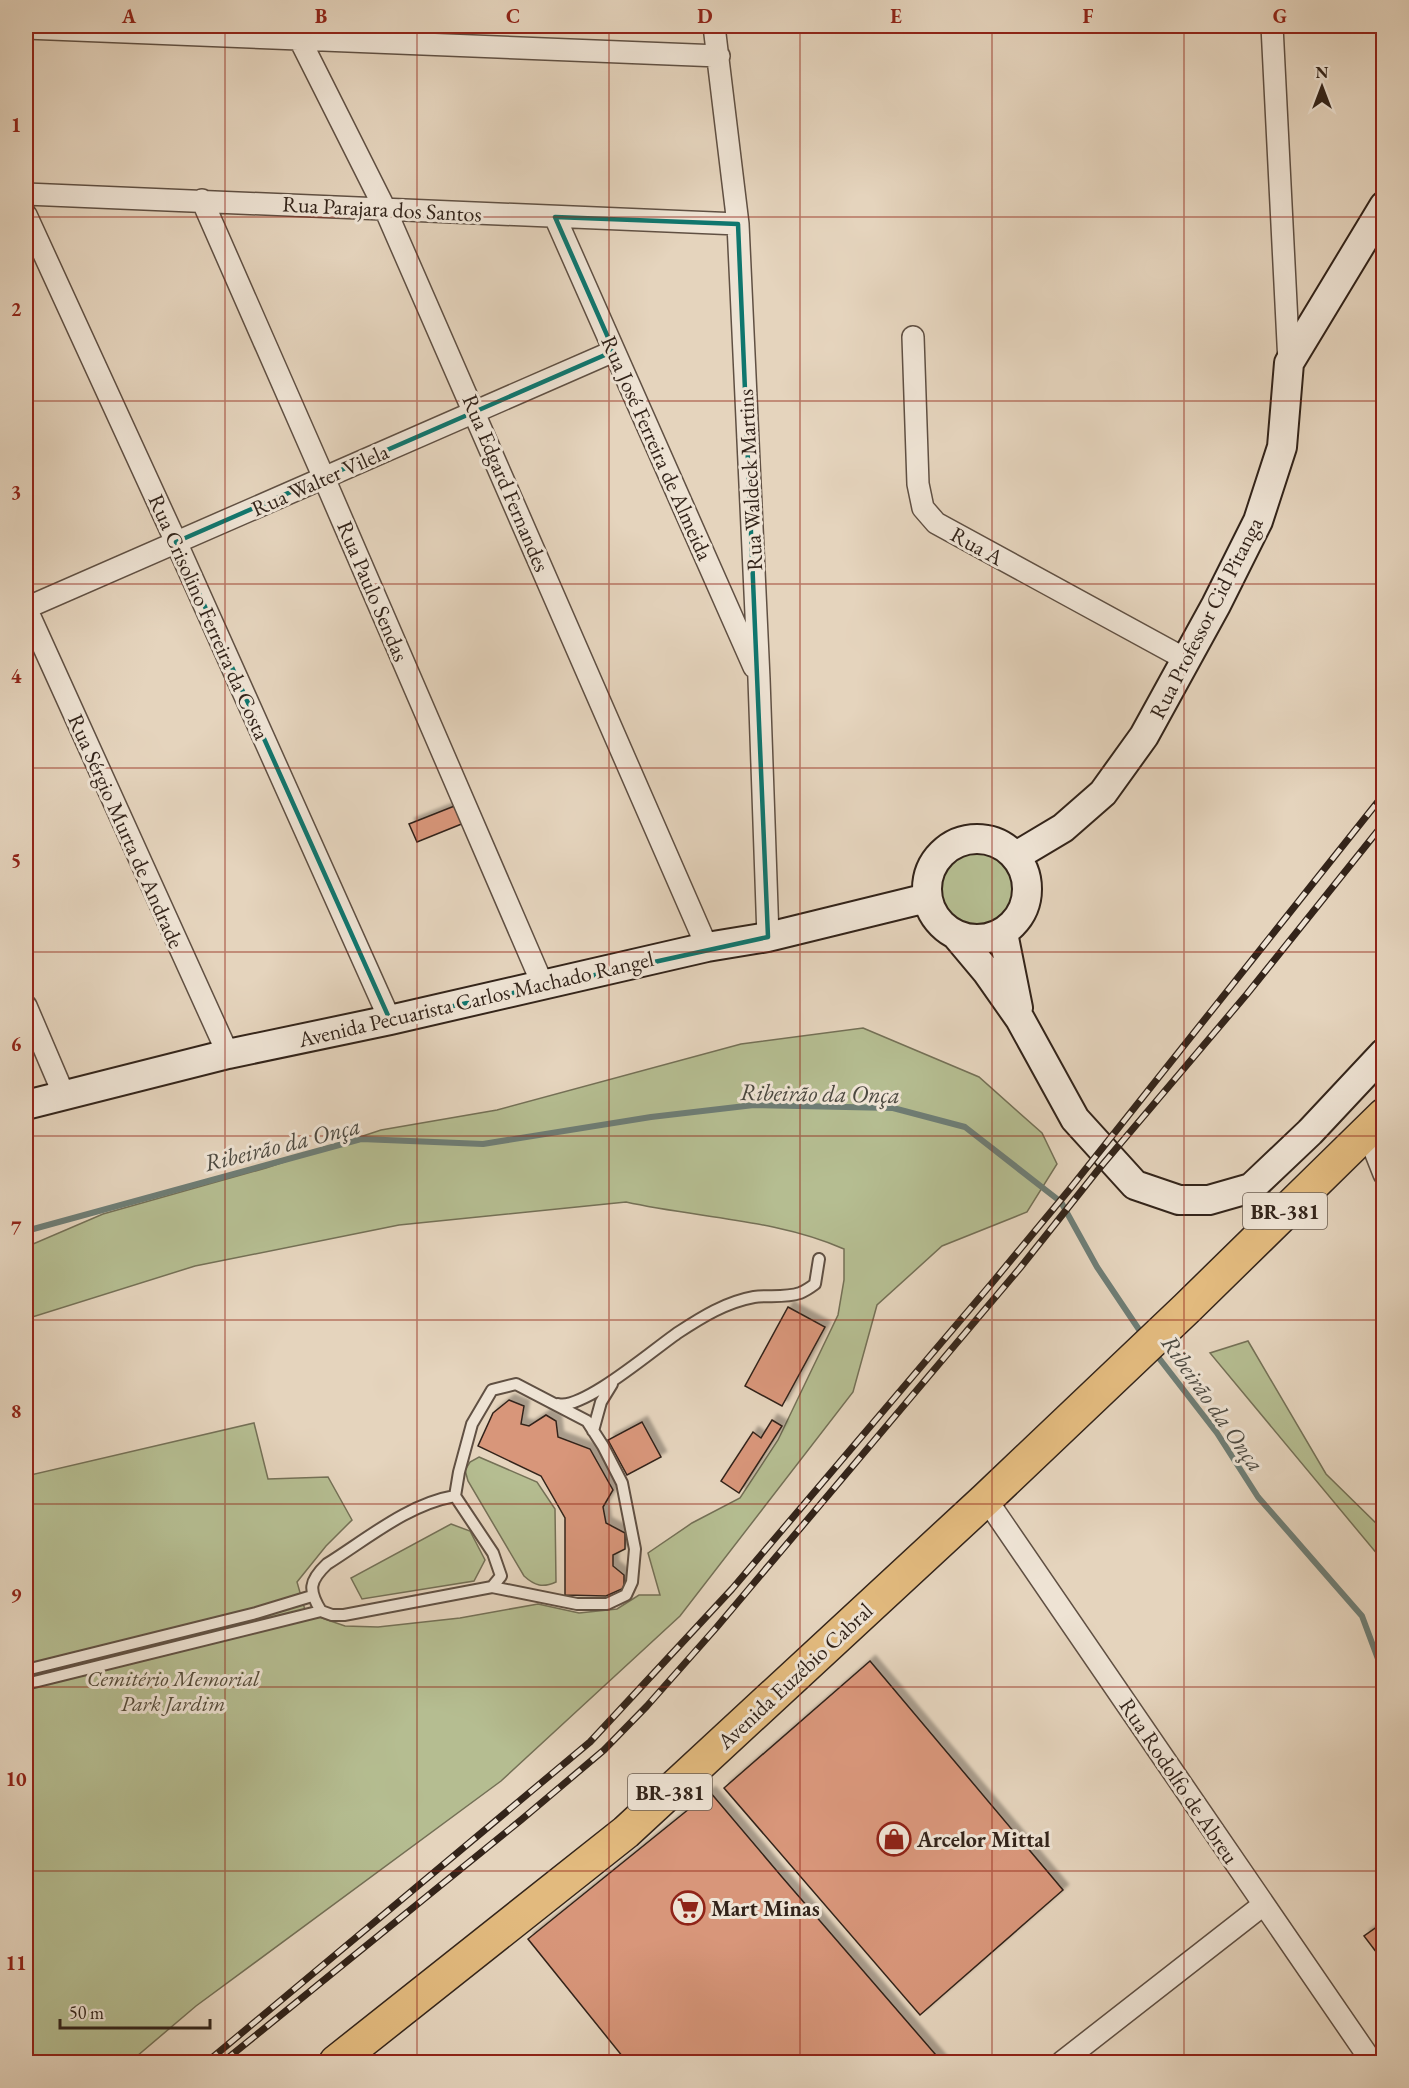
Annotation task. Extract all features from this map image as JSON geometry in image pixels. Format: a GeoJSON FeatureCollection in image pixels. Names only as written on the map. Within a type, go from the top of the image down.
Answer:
{"type":"FeatureCollection","features":[{"type":"Feature","properties":{"kind":"main road","name":"Avenida Euzébio Cabral"},"geometry":{"type":"LineString","coordinates":[[336,2062],[626,1832],[986,1500],[1187,1308],[1375,1123]]}},
{"type":"Feature","properties":{"kind":"street","name":"Rua Waldeck Martins"},"geometry":{"type":"LineString","coordinates":[[714,26],[738,224],[759,679],[768,937]]}},
{"type":"Feature","properties":{"kind":"street"},"geometry":{"type":"LineString","coordinates":[[1272,26],[1289,363]]}},
{"type":"Feature","properties":{"kind":"street"},"geometry":{"type":"LineString","coordinates":[[26,28],[295,32],[719,56]]}},
{"type":"Feature","properties":{"kind":"street","name":"Rua Edgard Fernandes"},"geometry":{"type":"LineString","coordinates":[[295,32],[386,209],[707,947]]}},
{"type":"Feature","properties":{"kind":"street","name":"Rua Parajara dos Santos"},"geometry":{"type":"LineString","coordinates":[[26,194],[738,224]]}},
{"type":"Feature","properties":{"kind":"street","name":"Rua Paulo Sendas"},"geometry":{"type":"LineString","coordinates":[[202,201],[542,983]]}},
{"type":"Feature","properties":{"kind":"street","name":"Rua Professor Cid Pitanga"},"geometry":{"type":"LineString","coordinates":[[1016,856],[1063,828],[1103,794],[1144,736],[1187,660],[1258,521],[1282,447],[1289,363],[1383,206]]}},
{"type":"Feature","properties":{"kind":"street","name":"Rua Crisolino Ferreira da Costa"},"geometry":{"type":"LineString","coordinates":[[26,215],[176,542],[390,1020]]}},
{"type":"Feature","properties":{"kind":"street","name":"Rua José Ferreira de Almeida"},"geometry":{"type":"LineString","coordinates":[[555,216],[759,679]]}},
{"type":"Feature","properties":{"kind":"street","name":"Rua A"},"geometry":{"type":"LineString","coordinates":[[913,337],[918,484],[923,508],[936,524],[1187,660]]}},
{"type":"Feature","properties":{"kind":"street","name":"Rua Walter Vilela"},"geometry":{"type":"LineString","coordinates":[[26,608],[614,351]]}},
{"type":"Feature","properties":{"kind":"street","name":"Rua Sérgio Murta de Andrade"},"geometry":{"type":"LineString","coordinates":[[26,608],[228,1054]]}},
{"type":"Feature","properties":{"kind":"street"},"geometry":{"type":"LineString","coordinates":[[956,935],[971,939],[988,939],[1003,933],[1018,918],[1027,898],[1028,883],[1024,869],[1016,856],[1003,846],[988,840],[971,839],[955,843],[941,853],[931,867],[927,898],[932,914],[942,926],[956,935],[987,972],[1020,1019],[1075,1119],[1135,1185],[1179,1200],[1209,1200],[1251,1188],[1310,1132],[1383,1053]]}},
{"type":"Feature","properties":{"kind":"street","name":"Avenida Pecuarista Carlos Machado Rangel"},"geometry":{"type":"LineString","coordinates":[[26,1105],[228,1054],[390,1020],[542,983],[707,947],[768,937],[927,898]]}},
{"type":"Feature","properties":{"kind":"street"},"geometry":{"type":"LineString","coordinates":[[1003,933],[1020,1019]]}},
{"type":"Feature","properties":{"kind":"street"},"geometry":{"type":"LineString","coordinates":[[26,1006],[64,1095]]}},
{"type":"Feature","properties":{"kind":"street"},"geometry":{"type":"LineString","coordinates":[[1375,1123],[1383,1174]]}},
{"type":"Feature","properties":{"kind":"street","name":"Rua Rodolfo de Abreu"},"geometry":{"type":"LineString","coordinates":[[986,1500],[1372,2062]]}},
{"type":"Feature","properties":{"kind":"street"},"geometry":{"type":"LineString","coordinates":[[1062,2062],[1263,1905]]}},
{"type":"Feature","properties":{"kind":"lane"},"geometry":{"type":"LineString","coordinates":[[552,1402],[563,1405],[598,1391],[677,1333],[731,1303],[753,1297],[799,1293],[816,1284],[819,1259]]}},
{"type":"Feature","properties":{"kind":"lane"},"geometry":{"type":"LineString","coordinates":[[594,1431],[601,1402],[620,1375]]}},
{"type":"Feature","properties":{"kind":"lane"},"geometry":{"type":"LineString","coordinates":[[26,1684],[321,1611],[332,1615],[344,1615],[492,1587],[577,1604],[608,1604],[626,1595],[632,1582],[635,1549],[622,1483],[603,1446],[587,1421],[516,1384],[492,1390],[471,1424],[455,1496],[493,1553],[501,1576],[492,1587]]}},
{"type":"Feature","properties":{"kind":"lane"},"geometry":{"type":"LineString","coordinates":[[321,1611],[312,1596],[312,1585],[317,1574],[327,1564],[409,1513],[435,1500],[455,1496]]}},
{"type":"Feature","properties":{"kind":"lane"},"geometry":{"type":"LineString","coordinates":[[26,1670],[256,1613],[312,1596]]}},
{"type":"Feature","properties":{"kind":"highlighted area"},"geometry":{"type":"Polygon","coordinates":[[[555,217],[738,224],[768,937],[390,1020],[176,542],[614,351],[555,217]]]}},
{"type":"Feature","properties":{"kind":"green space"},"geometry":{"type":"Polygon","coordinates":[[[969,848],[985,848],[1000,855],[1011,866],[1018,881],[1015,905],[1006,918],[985,930],[969,930],[954,923],[943,912],[936,897],[936,881],[943,866],[954,855],[969,848]]]}},
{"type":"Feature","properties":{"kind":"green space","name":"Cemitério Memorial Park Jardim"},"geometry":{"type":"Polygon","coordinates":[[[863,1028],[979,1077],[1042,1133],[1057,1164],[1027,1212],[942,1246],[877,1305],[853,1392],[680,1616],[501,1781],[196,2006],[130,2062],[26,2062],[26,1476],[254,1423],[268,1479],[328,1477],[352,1520],[326,1546],[297,1582],[307,1617],[319,1617],[345,1626],[378,1627],[460,1618],[538,1604],[579,1613],[617,1609],[639,1595],[660,1595],[648,1553],[692,1523],[740,1498],[778,1440],[838,1315],[844,1280],[844,1249],[818,1239],[764,1225],[626,1202],[399,1225],[195,1266],[26,1319],[26,1247],[103,1214],[266,1168],[381,1130],[497,1110],[741,1044],[863,1028]]]}},
{"type":"Feature","properties":{"kind":"green space"},"geometry":{"type":"Polygon","coordinates":[[[1248,1341],[1326,1474],[1383,1530],[1383,1561],[1210,1353],[1248,1341]]]}},
{"type":"Feature","properties":{"kind":"green space"},"geometry":{"type":"Polygon","coordinates":[[[479,1457],[537,1482],[555,1509],[556,1582],[539,1585],[524,1576],[468,1481],[465,1470],[470,1462],[479,1457]]]}},
{"type":"Feature","properties":{"kind":"green space"},"geometry":{"type":"Polygon","coordinates":[[[451,1524],[470,1531],[485,1560],[474,1581],[362,1599],[351,1578],[451,1524]]]}},
{"type":"Feature","properties":{"kind":"building"},"geometry":{"type":"Polygon","coordinates":[[[462,803],[469,821],[417,842],[409,824],[462,803]]]}},
{"type":"Feature","properties":{"kind":"building"},"geometry":{"type":"Polygon","coordinates":[[[788,1307],[825,1327],[782,1406],[745,1386],[788,1307]]]}},
{"type":"Feature","properties":{"kind":"building"},"geometry":{"type":"Polygon","coordinates":[[[509,1400],[524,1406],[521,1424],[529,1426],[546,1415],[556,1421],[558,1437],[590,1449],[613,1490],[603,1507],[606,1523],[625,1533],[625,1549],[613,1555],[613,1566],[624,1575],[624,1588],[606,1596],[565,1595],[565,1518],[541,1476],[478,1446],[493,1413],[509,1400]]]}},
{"type":"Feature","properties":{"kind":"building"},"geometry":{"type":"Polygon","coordinates":[[[772,1420],[782,1426],[739,1493],[721,1481],[753,1432],[761,1438],[772,1420]]]}},
{"type":"Feature","properties":{"kind":"building"},"geometry":{"type":"Polygon","coordinates":[[[642,1422],[661,1457],[627,1475],[608,1440],[642,1422]]]}},
{"type":"Feature","properties":{"kind":"building","name":"Arcelor Mittal"},"geometry":{"type":"Polygon","coordinates":[[[870,1661],[1063,1890],[920,2015],[724,1788],[870,1661]]]}},
{"type":"Feature","properties":{"kind":"building","name":"Mart Minas"},"geometry":{"type":"Polygon","coordinates":[[[710,1792],[942,2062],[627,2062],[528,1939],[710,1792]]]}},
{"type":"Feature","properties":{"kind":"building"},"geometry":{"type":"Polygon","coordinates":[[[1384,1922],[1384,1955],[1380,1957],[1364,1936],[1384,1922]]]}},
{"type":"Feature","properties":{"kind":"waterway","name":"Ribeirão da Onça"},"geometry":{"type":"LineString","coordinates":[[26,1231],[361,1139],[483,1144],[651,1117],[754,1105],[893,1108],[965,1127],[1061,1202],[1097,1267],[1144,1337]]}},
{"type":"Feature","properties":{"kind":"waterway","name":"Ribeirão da Onça"},"geometry":{"type":"LineString","coordinates":[[1155,1353],[1217,1433],[1258,1497],[1362,1616],[1384,1675]]}},
{"type":"Feature","properties":{"kind":"railway"},"geometry":{"type":"LineString","coordinates":[[207,2062],[590,1742],[732,1589],[992,1283],[1069,1190],[1384,794]]}},
{"type":"Feature","properties":{"kind":"railway"},"geometry":{"type":"LineString","coordinates":[[223,2062],[521,1820],[604,1750],[647,1706],[716,1628],[1020,1268],[1098,1170],[1247,994],[1384,823]]}},
{"type":"Feature","properties":{"kind":"place","name":"Arcelor Mittal"},"geometry":{"type":"Point","coordinates":[894,1839]}},
{"type":"Feature","properties":{"kind":"place","name":"Mart Minas"},"geometry":{"type":"Point","coordinates":[688,1908]}}]}
